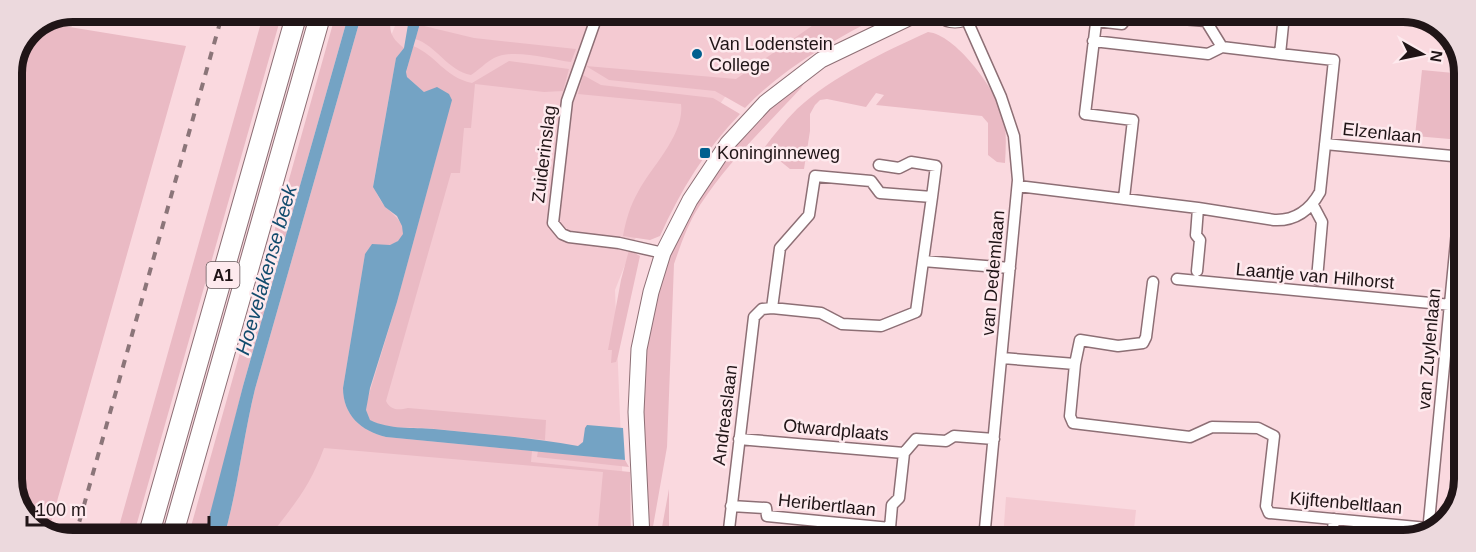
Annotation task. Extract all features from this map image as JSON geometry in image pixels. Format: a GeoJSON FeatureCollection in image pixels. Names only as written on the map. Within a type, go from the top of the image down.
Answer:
{"type":"FeatureCollection","features":[{"type":"Feature","properties":{"kind":"highway","name":"A1"},"geometry":{"type":"LineString","coordinates":[[150,530],[294,22]]}},
{"type":"Feature","properties":{"kind":"highway","name":"A1"},"geometry":{"type":"LineString","coordinates":[[174,530],[318,22]]}},
{"type":"Feature","properties":{"kind":"main road"},"geometry":{"type":"LineString","coordinates":[[642,530],[636,412],[639,349],[651,292],[663,253],[690,200],[728,143],[765,103],[821,60],[900,22]]}},
{"type":"Feature","properties":{"kind":"street","name":"Zuiderinslag"},"geometry":{"type":"LineString","coordinates":[[595,22],[567,101],[553,223],[562,234],[570,237],[619,243],[663,253]]}},
{"type":"Feature","properties":{"kind":"street","name":"van Dedemlaan"},"geometry":{"type":"LineString","coordinates":[[970,22],[1014,136],[1018,186],[985,530]]}},
{"type":"Feature","properties":{"kind":"street"},"geometry":{"type":"LineString","coordinates":[[1096,22],[1085,114],[1133,120],[1124,198]]}},
{"type":"Feature","properties":{"kind":"street"},"geometry":{"type":"LineString","coordinates":[[1207,22],[1222,47]]}},
{"type":"Feature","properties":{"kind":"street"},"geometry":{"type":"LineString","coordinates":[[1280,54],[1283,22]]}},
{"type":"Feature","properties":{"kind":"street"},"geometry":{"type":"LineString","coordinates":[[1093,41],[1208,54],[1222,47],[1334,60],[1325,144]]}},
{"type":"Feature","properties":{"kind":"street","name":"Elzenlaan"},"geometry":{"type":"LineString","coordinates":[[1313,205],[1320,192],[1325,144],[1453,156]]}},
{"type":"Feature","properties":{"kind":"street"},"geometry":{"type":"LineString","coordinates":[[879,165],[899,168],[911,162],[936,166],[924,261],[916,312],[881,326],[842,324],[821,313],[772,308],[780,248],[809,215],[815,176],[871,181],[880,193],[932,197]]}},
{"type":"Feature","properties":{"kind":"street"},"geometry":{"type":"LineString","coordinates":[[1018,186],[1124,198],[1285,221],[1313,205],[1322,222],[1317,279]]}},
{"type":"Feature","properties":{"kind":"street"},"geometry":{"type":"LineString","coordinates":[[1197,271],[1200,240],[1196,235],[1198,208]]}},
{"type":"Feature","properties":{"kind":"street"},"geometry":{"type":"LineString","coordinates":[[924,261],[1010,268]]}},
{"type":"Feature","properties":{"kind":"street","name":"van Zuylenlaan"},"geometry":{"type":"LineString","coordinates":[[1433,520],[1453,268]]}},
{"type":"Feature","properties":{"kind":"street","name":"Laantje van Hilhorst"},"geometry":{"type":"LineString","coordinates":[[1177,279],[1454,305]]}},
{"type":"Feature","properties":{"kind":"street","name":"Kijftenbeltlaan"},"geometry":{"type":"LineString","coordinates":[[1153,282],[1146,338],[1143,343],[1118,346],[1080,340],[1075,364],[1070,416],[1073,423],[1190,437],[1212,427],[1258,428],[1274,436],[1266,506],[1269,513],[1415,528]]}},
{"type":"Feature","properties":{"kind":"street","name":"Andreaslaan"},"geometry":{"type":"LineString","coordinates":[[729,530],[754,317],[762,309],[772,308]]}},
{"type":"Feature","properties":{"kind":"street"},"geometry":{"type":"LineString","coordinates":[[1002,358],[1075,364]]}},
{"type":"Feature","properties":{"kind":"street","name":"Otwardplaats"},"geometry":{"type":"LineString","coordinates":[[739,439],[904,453],[916,439],[946,441],[954,436],[994,439]]}},
{"type":"Feature","properties":{"kind":"street","name":"Heribertlaan"},"geometry":{"type":"LineString","coordinates":[[731,506],[766,508],[767,516],[890,528],[892,506],[899,498],[904,453]]}},
{"type":"Feature","properties":{"kind":"street"},"geometry":{"type":"LineString","coordinates":[[1333,530],[1334,519]]}},
{"type":"Feature","properties":{"kind":"shaded area"},"geometry":{"type":"Polygon","coordinates":[[[261,22],[279,22],[135,530],[118,530],[261,22]]]}},
{"type":"Feature","properties":{"kind":"shaded area"},"geometry":{"type":"Polygon","coordinates":[[[333,22],[346,22],[243,386],[206,530],[190,530],[333,22]]]}},
{"type":"Feature","properties":{"kind":"shaded area"},"geometry":{"type":"Polygon","coordinates":[[[359,22],[390,22],[391,33],[404,48],[396,58],[373,186],[382,203],[403,227],[403,232],[402,237],[395,243],[379,245],[365,254],[343,388],[346,406],[361,426],[386,437],[532,451],[531,462],[630,472],[631,530],[598,530],[603,472],[324,448],[307,485],[274,530],[226,530],[255,389],[359,22]]]}},
{"type":"Feature","properties":{"kind":"shaded area"},"geometry":{"type":"Polygon","coordinates":[[[396,22],[851,22],[727,94],[648,207],[615,290],[623,492],[620,530],[253,530],[320,218],[396,22]]]}},
{"type":"Feature","properties":{"kind":"shaded area"},"geometry":{"type":"Polygon","coordinates":[[[818,22],[869,22],[828,44],[793,67],[745,108],[715,91],[609,80],[586,66],[736,79],[818,22]]]}},
{"type":"Feature","properties":{"kind":"shaded area"},"geometry":{"type":"Polygon","coordinates":[[[57,25],[186,46],[51,524],[33,510],[25,495],[23,482],[23,63],[37,37],[57,25]]]}},
{"type":"Feature","properties":{"kind":"shaded area"},"geometry":{"type":"Polygon","coordinates":[[[420,25],[474,38],[576,49],[571,62],[521,54],[502,55],[471,75],[456,69],[429,47],[415,39],[420,25]]]}},
{"type":"Feature","properties":{"kind":"shaded area"},"geometry":{"type":"Polygon","coordinates":[[[928,32],[939,35],[950,42],[972,64],[991,89],[1004,118],[1005,163],[997,162],[988,155],[988,123],[982,116],[876,105],[884,95],[876,93],[866,107],[827,99],[820,100],[815,105],[810,114],[810,131],[804,169],[790,169],[764,148],[797,109],[826,86],[877,56],[928,32]]]}},
{"type":"Feature","properties":{"kind":"shaded area"},"geometry":{"type":"Polygon","coordinates":[[[413,46],[454,76],[472,83],[509,61],[569,69],[563,91],[544,92],[475,84],[471,128],[464,128],[460,173],[451,173],[386,401],[390,407],[395,409],[408,408],[546,420],[545,440],[426,428],[384,427],[370,420],[366,411],[438,151],[424,92],[407,77],[406,73],[413,46]]]}},
{"type":"Feature","properties":{"kind":"shaded area"},"geometry":{"type":"Polygon","coordinates":[[[1422,70],[1453,73],[1453,139],[1415,136],[1422,70]]]}},
{"type":"Feature","properties":{"kind":"shaded area"},"geometry":{"type":"Polygon","coordinates":[[[583,75],[601,85],[713,98],[740,114],[695,171],[660,236],[650,240],[623,236],[635,197],[666,150],[678,127],[681,104],[578,94],[583,75]]]}},
{"type":"Feature","properties":{"kind":"shaded area"},"geometry":{"type":"Polygon","coordinates":[[[808,77],[801,88],[748,144],[711,189],[692,219],[674,264],[667,447],[652,530],[649,530],[642,379],[652,309],[672,247],[719,165],[766,110],[808,77]]]}},
{"type":"Feature","properties":{"kind":"shaded area"},"geometry":{"type":"Polygon","coordinates":[[[629,250],[640,256],[618,356],[616,362],[611,363],[612,350],[608,350],[629,250]]]}},
{"type":"Feature","properties":{"kind":"shaded area"},"geometry":{"type":"Polygon","coordinates":[[[538,451],[625,460],[629,467],[537,457],[538,451]]]}},
{"type":"Feature","properties":{"kind":"shaded area"},"geometry":{"type":"Polygon","coordinates":[[[669,489],[669,530],[661,530],[669,489]]]}},
{"type":"Feature","properties":{"kind":"shaded area"},"geometry":{"type":"Polygon","coordinates":[[[1006,497],[1136,510],[1134,530],[1004,530],[1006,497]]]}},
{"type":"Feature","properties":{"kind":"shaded area"},"geometry":{"type":"Polygon","coordinates":[[[1340,527],[1381,530],[1340,530],[1340,527]]]}},
{"type":"Feature","properties":{"kind":"water"},"geometry":{"type":"Polygon","coordinates":[[[346,22],[359,22],[255,389],[226,530],[206,530],[243,386],[346,22]]]}},
{"type":"Feature","properties":{"kind":"water"},"geometry":{"type":"Polygon","coordinates":[[[408,22],[420,22],[406,72],[407,77],[424,92],[437,87],[449,94],[452,100],[397,302],[370,388],[366,410],[370,420],[393,427],[506,436],[578,446],[583,442],[587,425],[623,428],[625,460],[386,437],[361,426],[350,414],[343,388],[365,254],[372,244],[390,245],[398,241],[403,234],[397,216],[385,207],[373,187],[396,58],[404,48],[408,22]]]}},
{"type":"Feature","properties":{"kind":"railway"},"geometry":{"type":"LineString","coordinates":[[77,530],[220,22]]}},
{"type":"Feature","properties":{"kind":"place","name":"Van Lodenstein College"},"geometry":{"type":"Point","coordinates":[697,54]}},
{"type":"Feature","properties":{"kind":"place","name":"Koninginneweg"},"geometry":{"type":"Point","coordinates":[705,153]}},
{"type":"Feature","properties":{"kind":"water label","name":"Hoevelakense beek"},"geometry":{"type":"Point","coordinates":[266,270]}}]}
